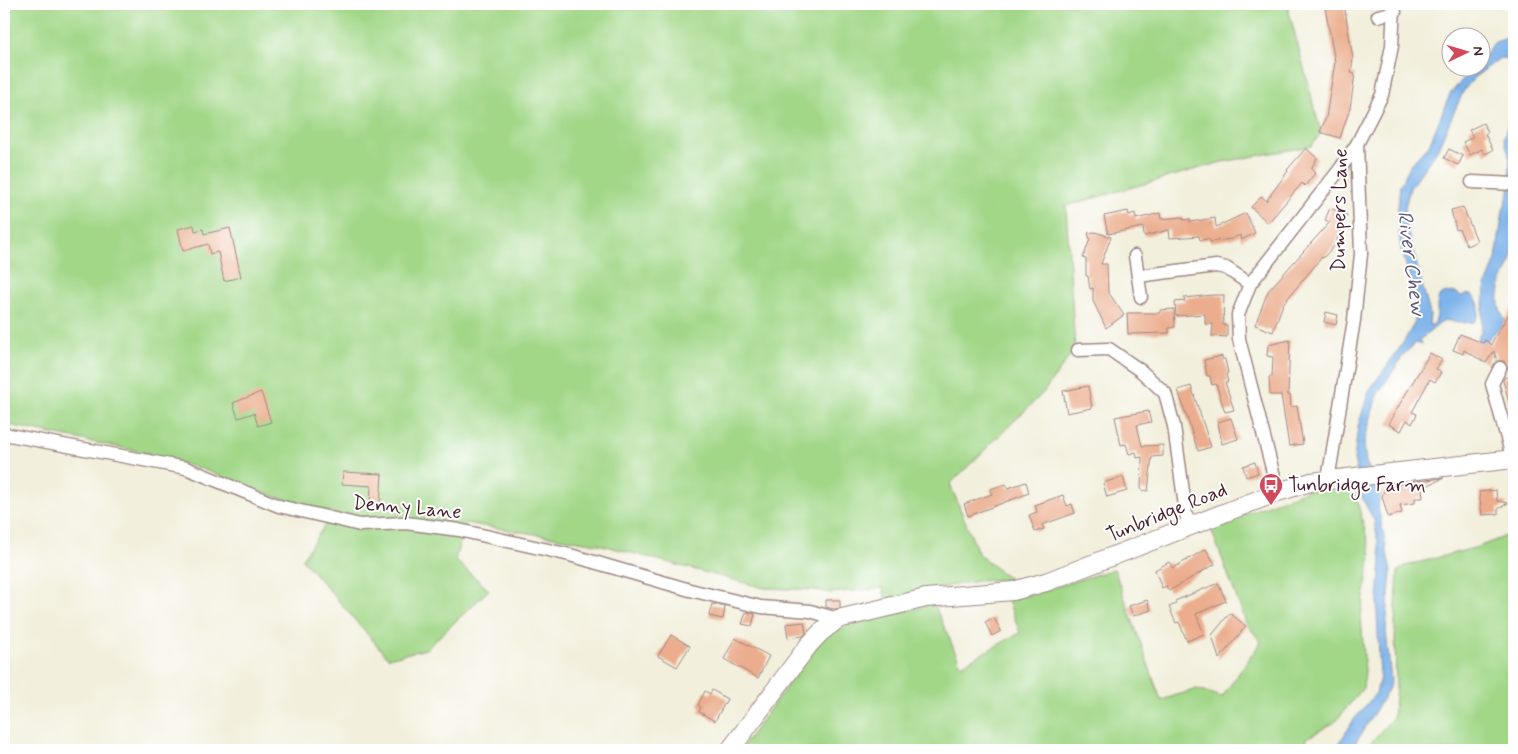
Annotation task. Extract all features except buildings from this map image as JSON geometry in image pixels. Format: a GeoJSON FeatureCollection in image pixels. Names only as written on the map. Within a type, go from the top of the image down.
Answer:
{"type":"FeatureCollection","features":[{"type":"Feature","properties":{"kind":"street"},"geometry":{"type":"LineString","coordinates":[[1378,16],[1394,8]]}},
{"type":"Feature","properties":{"kind":"street","name":"Dumpers Lane"},"geometry":{"type":"LineString","coordinates":[[1328,480],[1354,320],[1361,254],[1357,144],[1382,95],[1391,54],[1394,8]]}},
{"type":"Feature","properties":{"kind":"street"},"geometry":{"type":"LineString","coordinates":[[1278,492],[1239,339],[1238,315],[1250,284],[1340,169],[1357,144]]}},
{"type":"Feature","properties":{"kind":"street"},"geometry":{"type":"LineString","coordinates":[[1472,182],[1510,184]]}},
{"type":"Feature","properties":{"kind":"street"},"geometry":{"type":"LineString","coordinates":[[1135,256],[1141,297]]}},
{"type":"Feature","properties":{"kind":"street"},"geometry":{"type":"LineString","coordinates":[[1138,276],[1216,266],[1226,268],[1250,284]]}},
{"type":"Feature","properties":{"kind":"street"},"geometry":{"type":"LineString","coordinates":[[1078,350],[1109,349],[1141,371],[1164,392],[1174,426],[1188,528]]}},
{"type":"Feature","properties":{"kind":"street"},"geometry":{"type":"LineString","coordinates":[[1500,368],[1492,384],[1514,460]]}},
{"type":"Feature","properties":{"kind":"street","name":"Denny Lane"},"geometry":{"type":"LineString","coordinates":[[4,434],[186,468],[279,506],[360,525],[406,523],[459,530],[570,555],[690,590],[761,607],[810,611],[838,619]]}},
{"type":"Feature","properties":{"kind":"street","name":"Tunbridge Road"},"geometry":{"type":"LineString","coordinates":[[838,619],[926,598],[1013,591],[1039,584],[1087,568],[1278,492],[1311,482],[1514,460]]}},
{"type":"Feature","properties":{"kind":"street"},"geometry":{"type":"LineString","coordinates":[[730,750],[808,646],[821,632],[838,619]]}},
{"type":"Feature","properties":{"kind":"green space"},"geometry":{"type":"Polygon","coordinates":[[[4,4],[737,4],[744,8],[788,4],[1287,4],[1321,133],[1311,146],[1222,162],[1066,206],[1075,349],[1043,393],[950,484],[979,555],[1011,580],[964,583],[886,602],[883,588],[831,593],[814,590],[764,588],[598,544],[465,523],[455,560],[489,590],[426,649],[388,658],[302,559],[333,513],[272,496],[202,469],[147,453],[4,424],[4,4]]]}},
{"type":"Feature","properties":{"kind":"green space"},"geometry":{"type":"Polygon","coordinates":[[[1353,485],[1371,554],[1361,616],[1365,671],[1363,688],[1335,722],[1307,738],[1305,750],[740,750],[823,637],[848,625],[934,604],[961,665],[1020,633],[1007,598],[1033,594],[1114,569],[1161,700],[1197,689],[1222,697],[1261,642],[1246,623],[1210,526],[1309,490],[1353,485]]]}},
{"type":"Feature","properties":{"kind":"green space"},"geometry":{"type":"Polygon","coordinates":[[[1514,533],[1514,750],[1367,750],[1368,746],[1393,717],[1396,687],[1395,625],[1398,571],[1405,566],[1478,547],[1514,533]]]}},
{"type":"Feature","properties":{"kind":"water"},"geometry":{"type":"Polygon","coordinates":[[[1514,36],[1514,59],[1500,58],[1490,66],[1490,48],[1495,42],[1514,36]]]}},
{"type":"Feature","properties":{"kind":"water","name":"River Chew"},"geometry":{"type":"Polygon","coordinates":[[[1464,78],[1474,78],[1464,90],[1437,150],[1410,188],[1405,207],[1405,221],[1430,314],[1429,325],[1433,325],[1435,322],[1439,297],[1447,293],[1453,292],[1461,296],[1472,295],[1478,302],[1479,312],[1474,322],[1458,323],[1445,320],[1419,340],[1421,345],[1416,343],[1405,353],[1377,395],[1364,443],[1366,462],[1381,491],[1378,507],[1391,572],[1386,631],[1391,681],[1388,690],[1351,750],[1335,750],[1353,721],[1376,693],[1380,677],[1377,613],[1381,559],[1374,520],[1363,500],[1354,459],[1358,426],[1369,391],[1403,343],[1415,322],[1414,290],[1401,249],[1397,218],[1400,185],[1411,164],[1429,145],[1450,94],[1464,78]]]}},
{"type":"Feature","properties":{"kind":"water"},"geometry":{"type":"Polygon","coordinates":[[[1514,102],[1514,245],[1512,257],[1499,294],[1500,308],[1506,321],[1478,351],[1473,350],[1481,331],[1485,289],[1496,259],[1503,210],[1509,194],[1510,159],[1504,138],[1514,102]]]}},
{"type":"Feature","properties":{"kind":"place","name":"Tunbridge Farm"},"geometry":{"type":"Point","coordinates":[1271,506]}}]}
